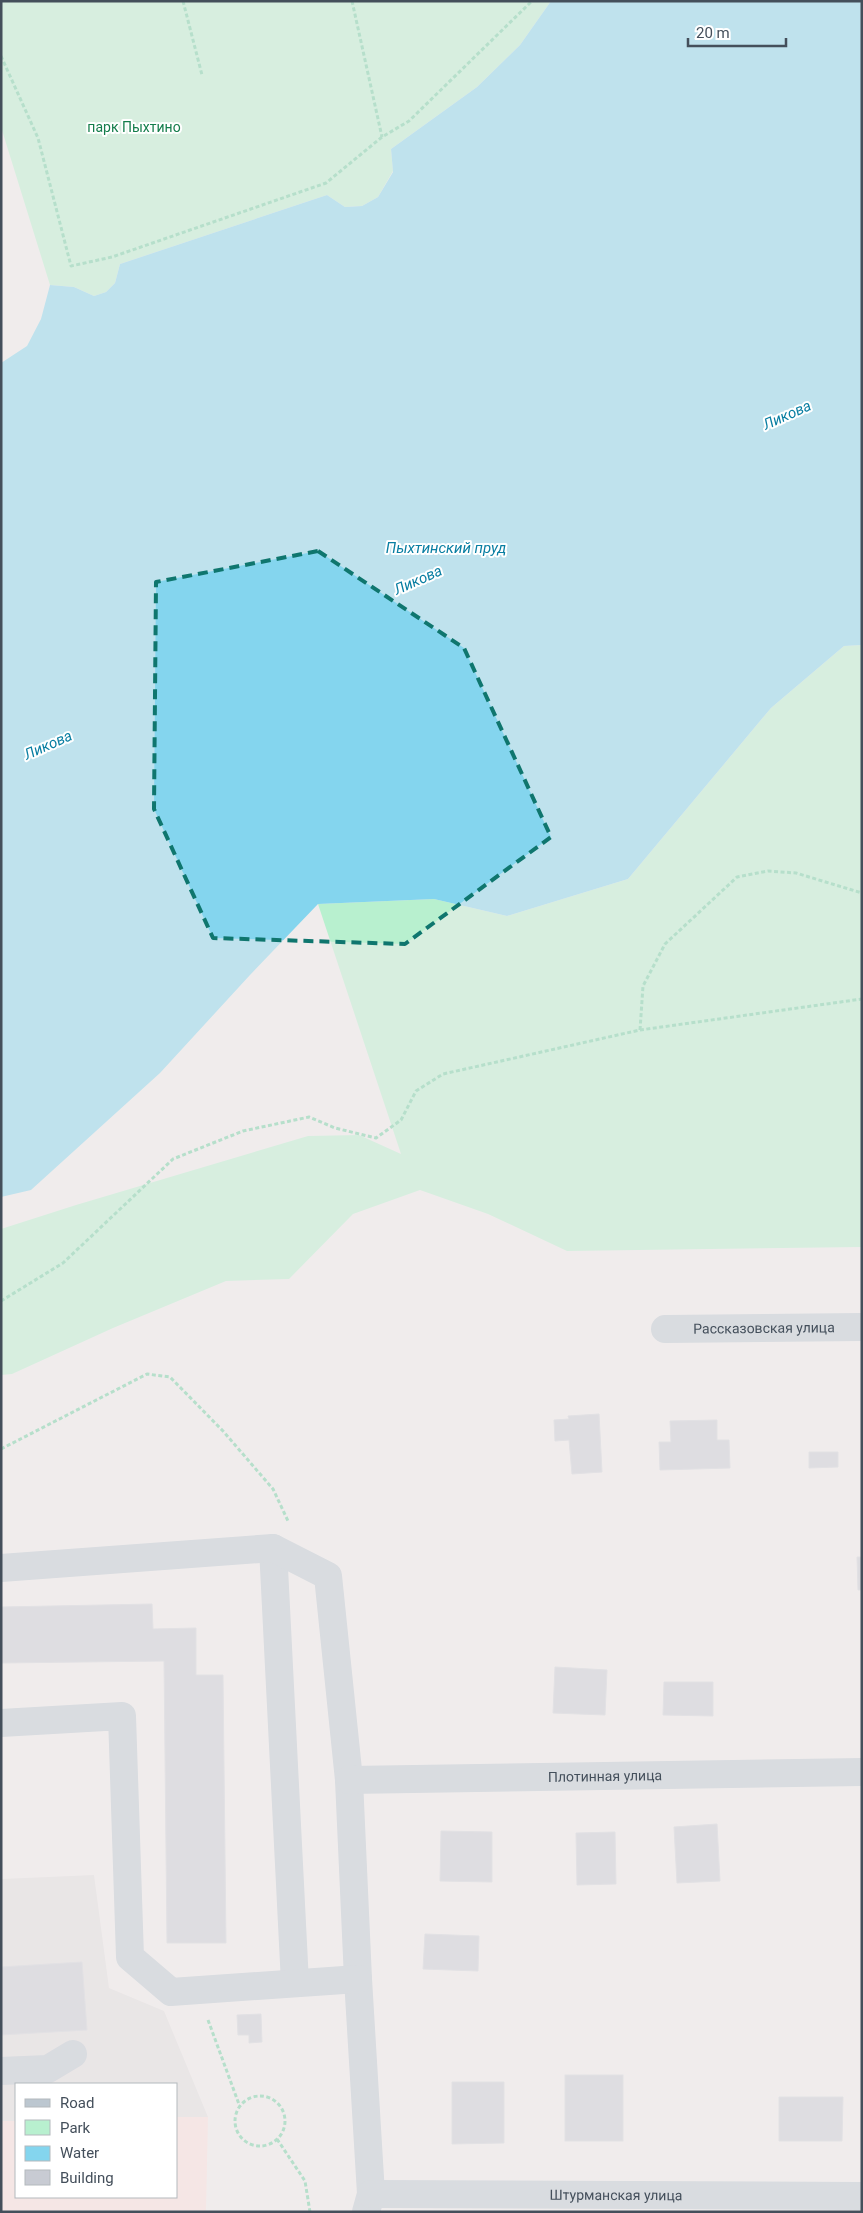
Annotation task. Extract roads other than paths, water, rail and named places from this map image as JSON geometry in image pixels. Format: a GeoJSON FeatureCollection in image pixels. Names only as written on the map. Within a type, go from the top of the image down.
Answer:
{"type":"FeatureCollection","features":[{"type":"Feature","properties":{"kind":"street","name":"Рассказовская улица"},"geometry":{"type":"LineString","coordinates":[[666,1328],[862,1327]]}},
{"type":"Feature","properties":{"kind":"street"},"geometry":{"type":"LineString","coordinates":[[1,1568],[273,1548],[328,1576],[350,1780],[368,2203]]}},
{"type":"Feature","properties":{"kind":"street"},"geometry":{"type":"LineString","coordinates":[[273,1548],[295,1983]]}},
{"type":"Feature","properties":{"kind":"street"},"geometry":{"type":"LineString","coordinates":[[1,1722],[122,1716],[130,1957],[171,1992],[358,1979]]}},
{"type":"Feature","properties":{"kind":"street","name":"Плотинная улица"},"geometry":{"type":"LineString","coordinates":[[350,1780],[862,1772]]}},
{"type":"Feature","properties":{"kind":"street"},"geometry":{"type":"LineString","coordinates":[[1,2071],[48,2069],[73,2054]]}},
{"type":"Feature","properties":{"kind":"street","name":"Штурманская улица"},"geometry":{"type":"LineString","coordinates":[[368,2203],[862,2196]]}},
{"type":"Feature","properties":{"kind":"water","name":"Пыхтинский пруд"},"geometry":{"type":"Polygon","coordinates":[[[551,1],[862,1],[862,645],[844,646],[771,708],[628,879],[507,916],[434,899],[318,904],[160,1073],[31,1190],[1,1197],[1,363],[27,346],[41,319],[50,285],[74,287],[94,296],[106,292],[115,283],[120,264],[327,195],[345,207],[362,206],[378,197],[393,172],[391,149],[477,87],[520,45],[551,1]]]}},
{"type":"Feature","properties":{"kind":"park label","name":"парк Пыхтино"},"geometry":{"type":"Point","coordinates":[134,127]}},
{"type":"Feature","properties":{"kind":"water label","name":"Ликова"},"geometry":{"type":"Point","coordinates":[787,415]}},
{"type":"Feature","properties":{"kind":"water label","name":"Ликова"},"geometry":{"type":"Point","coordinates":[418,580]}},
{"type":"Feature","properties":{"kind":"water label","name":"Ликова"},"geometry":{"type":"Point","coordinates":[48,745]}}]}
